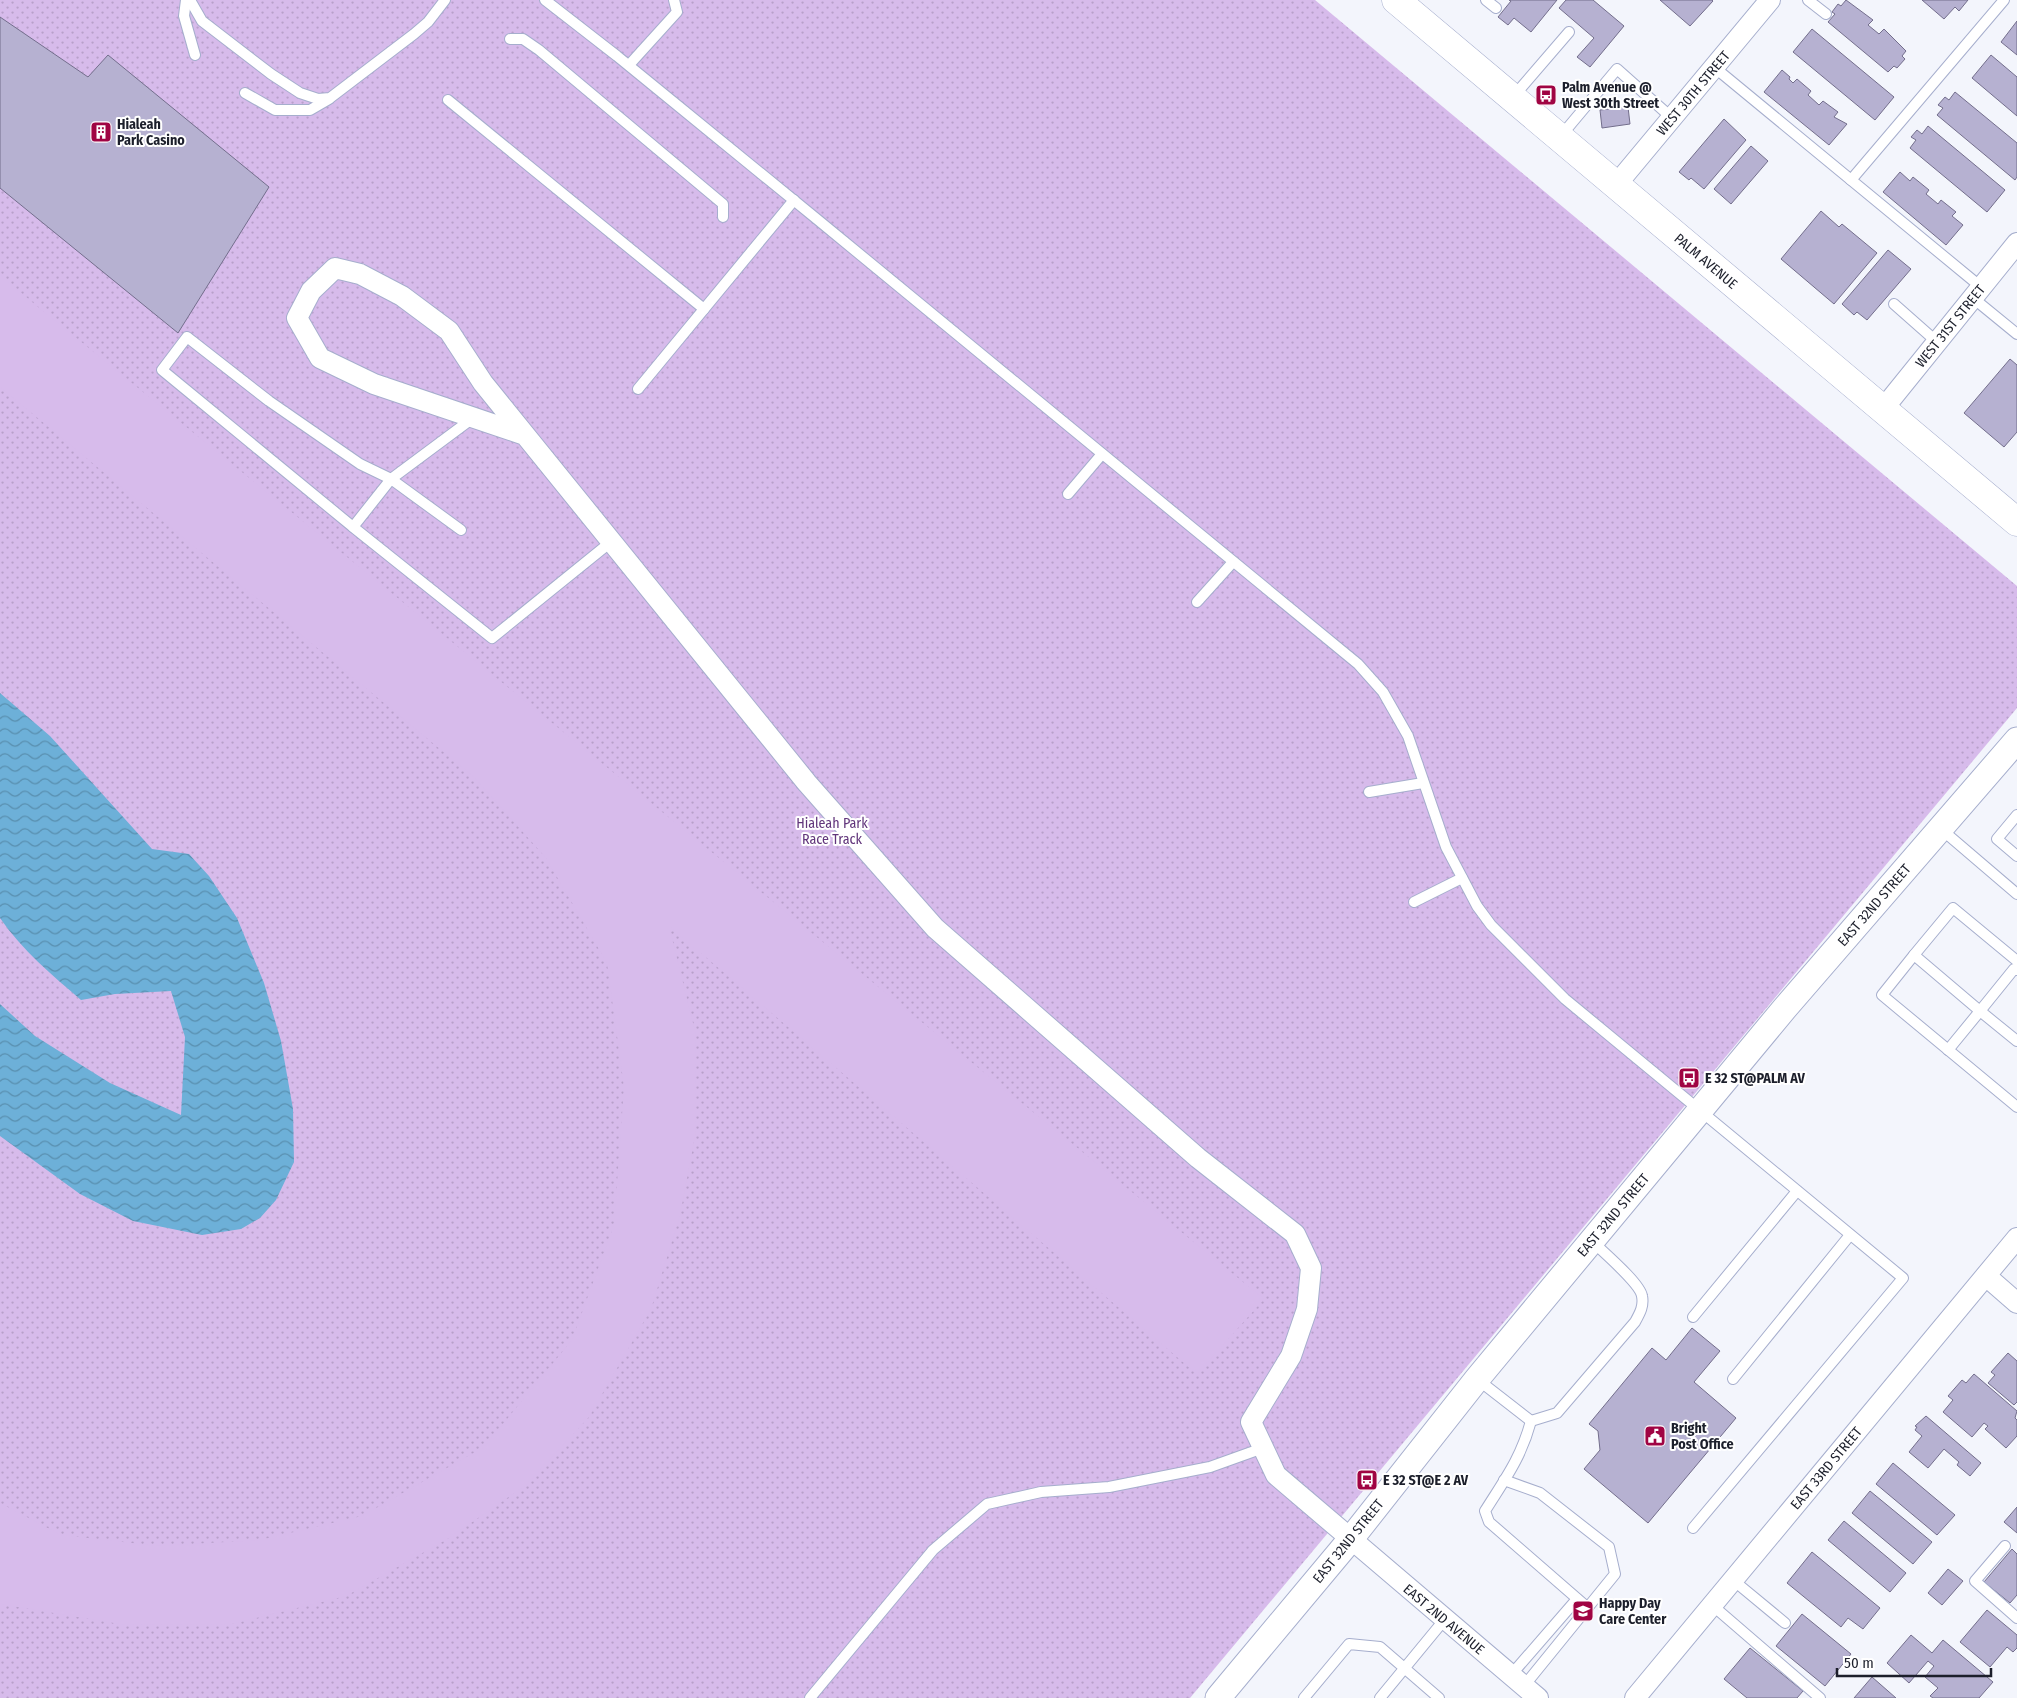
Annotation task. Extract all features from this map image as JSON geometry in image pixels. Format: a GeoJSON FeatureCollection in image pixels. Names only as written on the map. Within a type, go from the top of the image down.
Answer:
{"type":"FeatureCollection","features":[{"type":"Feature","properties":{"kind":"main road","name":"PALM AVENUE"},"geometry":{"type":"LineString","coordinates":[[1396,0],[2017,522]]}},
{"type":"Feature","properties":{"kind":"street","name":"WEST 30TH STREET"},"geometry":{"type":"LineString","coordinates":[[1616,185],[1770,0]]}},
{"type":"Feature","properties":{"kind":"street","name":"WEST 31ST STREET"},"geometry":{"type":"LineString","coordinates":[[1882,409],[2017,243]]}},
{"type":"Feature","properties":{"kind":"street"},"geometry":{"type":"LineString","coordinates":[[525,435],[374,384],[320,358],[297,318],[311,291],[335,268],[360,274],[402,296],[449,332],[483,383],[612,542]]}},
{"type":"Feature","properties":{"kind":"street","name":"EAST 2ND AVENUE"},"geometry":{"type":"LineString","coordinates":[[612,542],[807,783],[936,928],[1198,1158],[1295,1234],[1311,1268],[1307,1309],[1291,1356],[1252,1422],[1276,1475],[1350,1540],[1524,1686]]}},
{"type":"Feature","properties":{"kind":"street","name":"EAST 32ND STREET"},"geometry":{"type":"LineString","coordinates":[[1218,1698],[1350,1540],[1477,1379],[1785,1008],[2017,740]]}},
{"type":"Feature","properties":{"kind":"street","name":"EAST 33RD STREET"},"geometry":{"type":"LineString","coordinates":[[1634,1698],[2017,1238]]}},
{"type":"Feature","properties":{"kind":"street"},"geometry":{"type":"LineString","coordinates":[[1986,1276],[2017,1303]]}},
{"type":"Feature","properties":{"kind":"lane"},"geometry":{"type":"LineString","coordinates":[[188,0],[184,16],[195,55]]}},
{"type":"Feature","properties":{"kind":"lane"},"geometry":{"type":"LineString","coordinates":[[188,0],[202,21],[271,74],[300,93],[318,99],[330,98]]}},
{"type":"Feature","properties":{"kind":"lane"},"geometry":{"type":"LineString","coordinates":[[246,93],[275,110],[310,110],[330,98],[414,34],[428,22],[445,0]]}},
{"type":"Feature","properties":{"kind":"lane"},"geometry":{"type":"LineString","coordinates":[[545,0],[794,200],[1358,664],[1383,692],[1408,736],[1446,847],[1477,906],[1491,925],[1565,999],[1903,1278],[1693,1528]]}},
{"type":"Feature","properties":{"kind":"lane"},"geometry":{"type":"LineString","coordinates":[[628,65],[677,12],[674,0]]}},
{"type":"Feature","properties":{"kind":"lane"},"geometry":{"type":"LineString","coordinates":[[1486,0],[1496,8]]}},
{"type":"Feature","properties":{"kind":"lane"},"geometry":{"type":"LineString","coordinates":[[1808,0],[1826,14]]}},
{"type":"Feature","properties":{"kind":"lane"},"geometry":{"type":"LineString","coordinates":[[1851,180],[2004,0]]}},
{"type":"Feature","properties":{"kind":"lane"},"geometry":{"type":"LineString","coordinates":[[1512,98],[1569,32]]}},
{"type":"Feature","properties":{"kind":"lane"},"geometry":{"type":"LineString","coordinates":[[510,39],[524,40],[539,50],[646,138],[723,204],[723,218]]}},
{"type":"Feature","properties":{"kind":"lane"},"geometry":{"type":"LineString","coordinates":[[1714,67],[1851,180],[1977,293],[2017,334]]}},
{"type":"Feature","properties":{"kind":"lane"},"geometry":{"type":"LineString","coordinates":[[1559,137],[1617,69],[1672,118]]}},
{"type":"Feature","properties":{"kind":"lane"},"geometry":{"type":"LineString","coordinates":[[448,100],[704,309]]}},
{"type":"Feature","properties":{"kind":"lane"},"geometry":{"type":"LineString","coordinates":[[638,389],[794,200]]}},
{"type":"Feature","properties":{"kind":"lane"},"geometry":{"type":"LineString","coordinates":[[1894,304],[1937,342]]}},
{"type":"Feature","properties":{"kind":"lane"},"geometry":{"type":"LineString","coordinates":[[461,530],[391,479],[360,464],[269,402],[187,337],[162,370],[492,638],[612,542]]}},
{"type":"Feature","properties":{"kind":"lane"},"geometry":{"type":"LineString","coordinates":[[353,526],[391,479],[473,418]]}},
{"type":"Feature","properties":{"kind":"lane"},"geometry":{"type":"LineString","coordinates":[[1068,494],[1102,454]]}},
{"type":"Feature","properties":{"kind":"lane"},"geometry":{"type":"LineString","coordinates":[[1197,602],[1232,562]]}},
{"type":"Feature","properties":{"kind":"lane"},"geometry":{"type":"LineString","coordinates":[[1369,792],[1423,783]]}},
{"type":"Feature","properties":{"kind":"lane"},"geometry":{"type":"LineString","coordinates":[[2017,815],[1996,839],[2017,856]]}},
{"type":"Feature","properties":{"kind":"lane"},"geometry":{"type":"LineString","coordinates":[[1940,829],[2017,894]]}},
{"type":"Feature","properties":{"kind":"lane"},"geometry":{"type":"LineString","coordinates":[[1414,902],[1462,878]]}},
{"type":"Feature","properties":{"kind":"lane"},"geometry":{"type":"LineString","coordinates":[[2017,961],[1953,908],[1882,995],[2017,1108]]}},
{"type":"Feature","properties":{"kind":"lane"},"geometry":{"type":"LineString","coordinates":[[1914,955],[2017,1041]]}},
{"type":"Feature","properties":{"kind":"lane"},"geometry":{"type":"LineString","coordinates":[[1948,1050],[2014,969],[2017,970]]}},
{"type":"Feature","properties":{"kind":"lane"},"geometry":{"type":"LineString","coordinates":[[1693,1317],[1797,1191]]}},
{"type":"Feature","properties":{"kind":"lane"},"geometry":{"type":"LineString","coordinates":[[1733,1379],[1850,1235]]}},
{"type":"Feature","properties":{"kind":"lane"},"geometry":{"type":"LineString","coordinates":[[1531,1421],[1557,1413],[1635,1322],[1642,1310],[1642,1295],[1638,1286],[1592,1241]]}},
{"type":"Feature","properties":{"kind":"lane"},"geometry":{"type":"LineString","coordinates":[[1477,1379],[1531,1421]]}},
{"type":"Feature","properties":{"kind":"lane"},"geometry":{"type":"LineString","coordinates":[[1531,1421],[1526,1441],[1518,1459],[1485,1511],[1489,1522],[1588,1608]]}},
{"type":"Feature","properties":{"kind":"lane"},"geometry":{"type":"LineString","coordinates":[[810,1698],[933,1550],[987,1504],[1041,1492],[1109,1487],[1210,1467],[1263,1448]]}},
{"type":"Feature","properties":{"kind":"lane"},"geometry":{"type":"LineString","coordinates":[[1504,1480],[1540,1494],[1609,1548],[1615,1574],[1524,1686]]}},
{"type":"Feature","properties":{"kind":"lane"},"geometry":{"type":"LineString","coordinates":[[2005,1546],[1975,1581],[2017,1618]]}},
{"type":"Feature","properties":{"kind":"lane"},"geometry":{"type":"LineString","coordinates":[[1733,1580],[1785,1623]]}},
{"type":"Feature","properties":{"kind":"lane"},"geometry":{"type":"LineString","coordinates":[[1524,1686],[1577,1599]]}},
{"type":"Feature","properties":{"kind":"lane"},"geometry":{"type":"LineString","coordinates":[[1712,1605],[1820,1698]]}},
{"type":"Feature","properties":{"kind":"lane"},"geometry":{"type":"LineString","coordinates":[[1380,1698],[1445,1619]]}},
{"type":"Feature","properties":{"kind":"lane"},"geometry":{"type":"LineString","coordinates":[[1304,1698],[1349,1644],[1380,1647],[1439,1698]]}},
{"type":"Feature","properties":{"kind":"green space","name":"Hialeah Park Race Track"},"geometry":{"type":"Polygon","coordinates":[[[0,0],[1315,0],[2017,586],[2017,708],[1190,1698],[0,1698],[0,0]]]}},
{"type":"Feature","properties":{"kind":"green space"},"geometry":{"type":"Polygon","coordinates":[[[0,275],[1264,1299],[1197,1374],[669,926],[695,1031],[696,1131],[680,1215],[651,1309],[589,1417],[526,1485],[449,1538],[346,1596],[232,1624],[126,1625],[0,1604],[0,1503],[61,1535],[158,1546],[260,1540],[362,1516],[484,1447],[572,1340],[614,1225],[624,1087],[607,963],[546,858],[474,777],[0,387],[0,275]]]}},
{"type":"Feature","properties":{"kind":"water"},"geometry":{"type":"Polygon","coordinates":[[[0,693],[50,736],[152,849],[189,854],[209,876],[237,918],[264,983],[281,1041],[293,1109],[294,1162],[276,1200],[260,1218],[241,1229],[202,1235],[133,1221],[80,1194],[0,1136],[0,1004],[35,1036],[110,1083],[181,1115],[185,1037],[171,991],[115,994],[81,1000],[48,972],[0,918],[0,693]]]}},
{"type":"Feature","properties":{"kind":"building"},"geometry":{"type":"Polygon","coordinates":[[[1509,0],[1557,0],[1531,32],[1514,18],[1508,25],[1498,17],[1511,1],[1509,0]]]}},
{"type":"Feature","properties":{"kind":"building"},"geometry":{"type":"Polygon","coordinates":[[[1566,0],[1593,0],[1624,26],[1590,67],[1577,57],[1594,38],[1559,8],[1566,0]]]}},
{"type":"Feature","properties":{"kind":"building"},"geometry":{"type":"Polygon","coordinates":[[[1660,0],[1712,0],[1713,1],[1690,26],[1660,0]]]}},
{"type":"Feature","properties":{"kind":"building"},"geometry":{"type":"Polygon","coordinates":[[[1846,0],[1873,20],[1868,25],[1879,34],[1884,29],[1906,51],[1902,56],[1905,59],[1897,68],[1894,66],[1888,72],[1828,22],[1835,14],[1832,12],[1838,4],[1841,6],[1846,0]]]}},
{"type":"Feature","properties":{"kind":"building"},"geometry":{"type":"Polygon","coordinates":[[[1922,0],[1968,0],[1959,11],[1955,7],[1944,19],[1922,0]]]}},
{"type":"Feature","properties":{"kind":"building","name":"Hialeah Park Casino"},"geometry":{"type":"Polygon","coordinates":[[[0,17],[88,77],[108,55],[269,187],[178,333],[0,188],[0,17]]]}},
{"type":"Feature","properties":{"kind":"building"},"geometry":{"type":"Polygon","coordinates":[[[2017,21],[2017,55],[2001,42],[2017,21]]]}},
{"type":"Feature","properties":{"kind":"building"},"geometry":{"type":"Polygon","coordinates":[[[1812,29],[1894,97],[1875,120],[1793,52],[1812,29]]]}},
{"type":"Feature","properties":{"kind":"building"},"geometry":{"type":"Polygon","coordinates":[[[1991,55],[2017,77],[2017,116],[1972,78],[1991,55]]]}},
{"type":"Feature","properties":{"kind":"building"},"geometry":{"type":"Polygon","coordinates":[[[1782,70],[1790,77],[1789,79],[1793,83],[1797,79],[1811,91],[1808,95],[1819,105],[1823,101],[1838,112],[1834,117],[1847,124],[1829,145],[1764,92],[1782,70]]]}},
{"type":"Feature","properties":{"kind":"building"},"geometry":{"type":"Polygon","coordinates":[[[1955,92],[2017,143],[2017,177],[2015,180],[1937,115],[1943,108],[1938,105],[1945,97],[1949,100],[1955,92]]]}},
{"type":"Feature","properties":{"kind":"building"},"geometry":{"type":"Polygon","coordinates":[[[1628,107],[1630,124],[1602,128],[1600,110],[1628,107]]]}},
{"type":"Feature","properties":{"kind":"building"},"geometry":{"type":"Polygon","coordinates":[[[1724,119],[1746,140],[1704,189],[1691,178],[1689,180],[1679,172],[1724,119]]]}},
{"type":"Feature","properties":{"kind":"building"},"geometry":{"type":"Polygon","coordinates":[[[1928,126],[2005,190],[1987,212],[1910,148],[1916,140],[1911,137],[1917,130],[1922,134],[1928,126]]]}},
{"type":"Feature","properties":{"kind":"building"},"geometry":{"type":"Polygon","coordinates":[[[1751,146],[1768,161],[1731,204],[1714,189],[1751,146]]]}},
{"type":"Feature","properties":{"kind":"building"},"geometry":{"type":"Polygon","coordinates":[[[1900,172],[1910,181],[1913,177],[1929,190],[1926,194],[1938,204],[1941,200],[1956,212],[1952,216],[1963,225],[1946,245],[1883,192],[1900,172]]]}},
{"type":"Feature","properties":{"kind":"building"},"geometry":{"type":"Polygon","coordinates":[[[1821,211],[1839,227],[1842,224],[1877,253],[1834,304],[1781,259],[1821,211]]]}},
{"type":"Feature","properties":{"kind":"building"},"geometry":{"type":"Polygon","coordinates":[[[1888,250],[1911,269],[1867,320],[1857,312],[1854,315],[1842,304],[1888,250]]]}},
{"type":"Feature","properties":{"kind":"building"},"geometry":{"type":"Polygon","coordinates":[[[2010,359],[2017,365],[2017,432],[2004,447],[1964,413],[2010,359]]]}},
{"type":"Feature","properties":{"kind":"building"},"geometry":{"type":"Polygon","coordinates":[[[1692,1328],[1720,1351],[1694,1382],[1736,1418],[1648,1523],[1584,1469],[1600,1450],[1598,1431],[1589,1424],[1652,1348],[1666,1360],[1692,1328]]]}},
{"type":"Feature","properties":{"kind":"building"},"geometry":{"type":"Polygon","coordinates":[[[2008,1353],[2017,1361],[2017,1402],[2014,1405],[1988,1383],[1995,1375],[1991,1372],[2008,1353]]]}},
{"type":"Feature","properties":{"kind":"building"},"geometry":{"type":"Polygon","coordinates":[[[1974,1374],[2017,1411],[2015,1418],[2017,1420],[2017,1436],[2006,1448],[1985,1429],[1988,1426],[1984,1423],[1972,1437],[1943,1412],[1953,1400],[1948,1396],[1962,1380],[1966,1383],[1974,1374]]]}},
{"type":"Feature","properties":{"kind":"building"},"geometry":{"type":"Polygon","coordinates":[[[1926,1416],[1981,1463],[1970,1476],[1957,1465],[1959,1462],[1944,1449],[1928,1468],[1909,1452],[1922,1436],[1915,1430],[1917,1427],[1915,1426],[1926,1416]]]}},
{"type":"Feature","properties":{"kind":"building"},"geometry":{"type":"Polygon","coordinates":[[[1893,1463],[1955,1515],[1937,1535],[1876,1484],[1893,1463]]]}},
{"type":"Feature","properties":{"kind":"building"},"geometry":{"type":"Polygon","coordinates":[[[1870,1491],[1932,1542],[1913,1564],[1852,1513],[1870,1491]]]}},
{"type":"Feature","properties":{"kind":"building"},"geometry":{"type":"Polygon","coordinates":[[[2017,1507],[2017,1533],[2004,1522],[2017,1507]]]}},
{"type":"Feature","properties":{"kind":"building"},"geometry":{"type":"Polygon","coordinates":[[[1844,1521],[1906,1573],[1890,1592],[1828,1540],[1844,1521]]]}},
{"type":"Feature","properties":{"kind":"building"},"geometry":{"type":"Polygon","coordinates":[[[2012,1549],[2017,1554],[2017,1595],[2010,1603],[1984,1582],[2012,1549]]]}},
{"type":"Feature","properties":{"kind":"building"},"geometry":{"type":"Polygon","coordinates":[[[1812,1552],[1880,1608],[1863,1629],[1848,1618],[1841,1627],[1787,1583],[1812,1552]]]}},
{"type":"Feature","properties":{"kind":"building"},"geometry":{"type":"Polygon","coordinates":[[[1948,1569],[1963,1581],[1942,1605],[1928,1593],[1948,1569]]]}},
{"type":"Feature","properties":{"kind":"building"},"geometry":{"type":"Polygon","coordinates":[[[1987,1610],[2017,1635],[2017,1648],[2013,1652],[2007,1647],[1990,1667],[1960,1642],[1987,1610]]]}},
{"type":"Feature","properties":{"kind":"building"},"geometry":{"type":"Polygon","coordinates":[[[1802,1614],[1851,1654],[1825,1686],[1776,1646],[1802,1614]]]}},
{"type":"Feature","properties":{"kind":"building"},"geometry":{"type":"Polygon","coordinates":[[[1911,1635],[1932,1653],[1943,1640],[1993,1682],[1979,1698],[1933,1698],[1930,1696],[1938,1688],[1925,1677],[1934,1666],[1928,1661],[1909,1683],[1887,1663],[1911,1635]]]}},
{"type":"Feature","properties":{"kind":"building"},"geometry":{"type":"Polygon","coordinates":[[[1750,1648],[1803,1691],[1797,1698],[1747,1698],[1724,1679],[1750,1648]]]}},
{"type":"Feature","properties":{"kind":"building"},"geometry":{"type":"Polygon","coordinates":[[[1872,1677],[1896,1698],[1854,1698],[1872,1677]]]}},
{"type":"Feature","properties":{"kind":"place","name":"Palm Avenue @ West 30th Street"},"geometry":{"type":"Point","coordinates":[1546,95]}},
{"type":"Feature","properties":{"kind":"place","name":"Hialeah Park Casino"},"geometry":{"type":"Point","coordinates":[101,132]}},
{"type":"Feature","properties":{"kind":"place","name":"E 32 ST@PALM AV"},"geometry":{"type":"Point","coordinates":[1689,1078]}},
{"type":"Feature","properties":{"kind":"place","name":"Bright Post Office"},"geometry":{"type":"Point","coordinates":[1655,1436]}},
{"type":"Feature","properties":{"kind":"place","name":"E 32 ST@E 2 AV"},"geometry":{"type":"Point","coordinates":[1367,1480]}},
{"type":"Feature","properties":{"kind":"place","name":"Happy Day Care Center"},"geometry":{"type":"Point","coordinates":[1583,1611]}}]}
